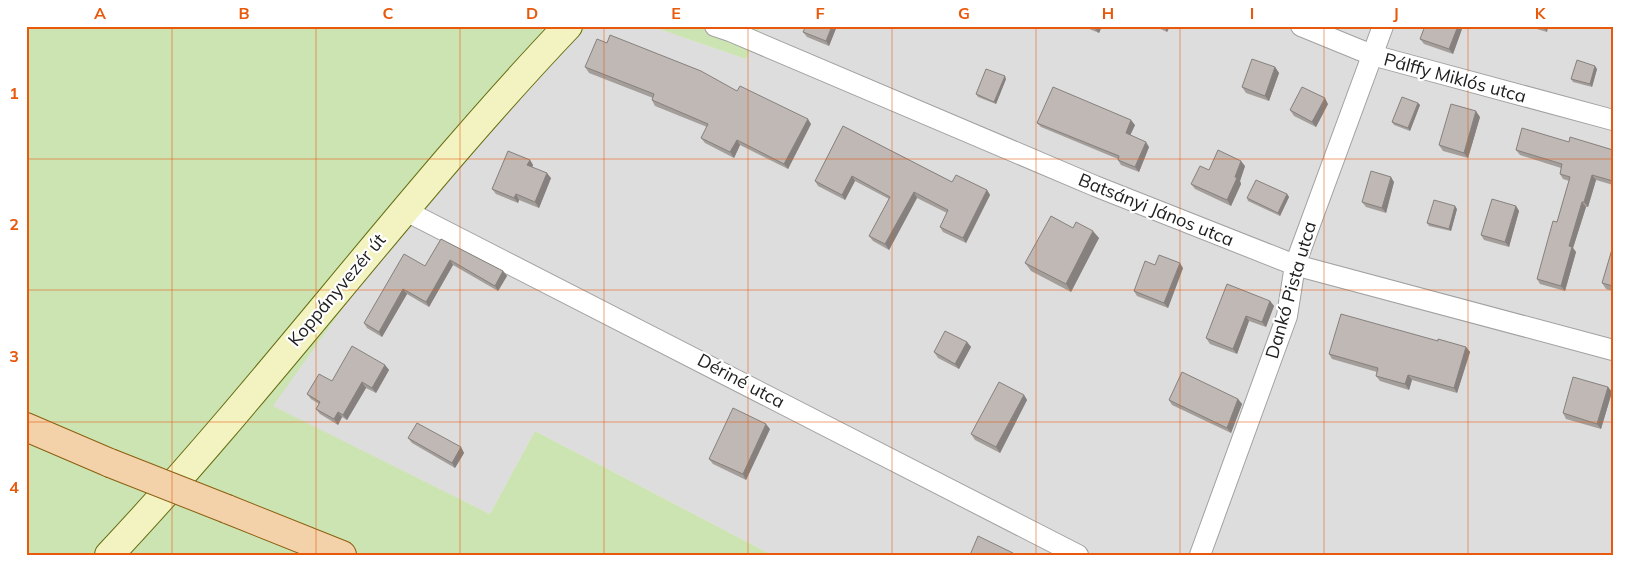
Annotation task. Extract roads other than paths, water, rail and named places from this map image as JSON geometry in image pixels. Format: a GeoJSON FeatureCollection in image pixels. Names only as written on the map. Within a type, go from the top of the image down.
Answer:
{"type":"FeatureCollection","features":[{"type":"Feature","properties":{"kind":"main road"},"geometry":{"type":"LineString","coordinates":[[26,427],[342,555]]}},
{"type":"Feature","properties":{"kind":"street","name":"Koppányvezér út"},"geometry":{"type":"LineString","coordinates":[[108,555],[204,450],[404,210],[504,94],[568,26]]}},
{"type":"Feature","properties":{"kind":"street","name":"Batsányi János utca"},"geometry":{"type":"LineString","coordinates":[[715,26],[1095,186],[1295,265],[1613,350]]}},
{"type":"Feature","properties":{"kind":"street","name":"Pálffy Miklós utca"},"geometry":{"type":"LineString","coordinates":[[1301,26],[1372,55],[1613,120]]}},
{"type":"Feature","properties":{"kind":"street","name":"Dankó Pista utca"},"geometry":{"type":"LineString","coordinates":[[1200,555],[1287,316],[1295,265],[1383,26]]}},
{"type":"Feature","properties":{"kind":"street","name":"Dériné utca"},"geometry":{"type":"LineString","coordinates":[[404,210],[624,320],[1078,555]]}}]}
